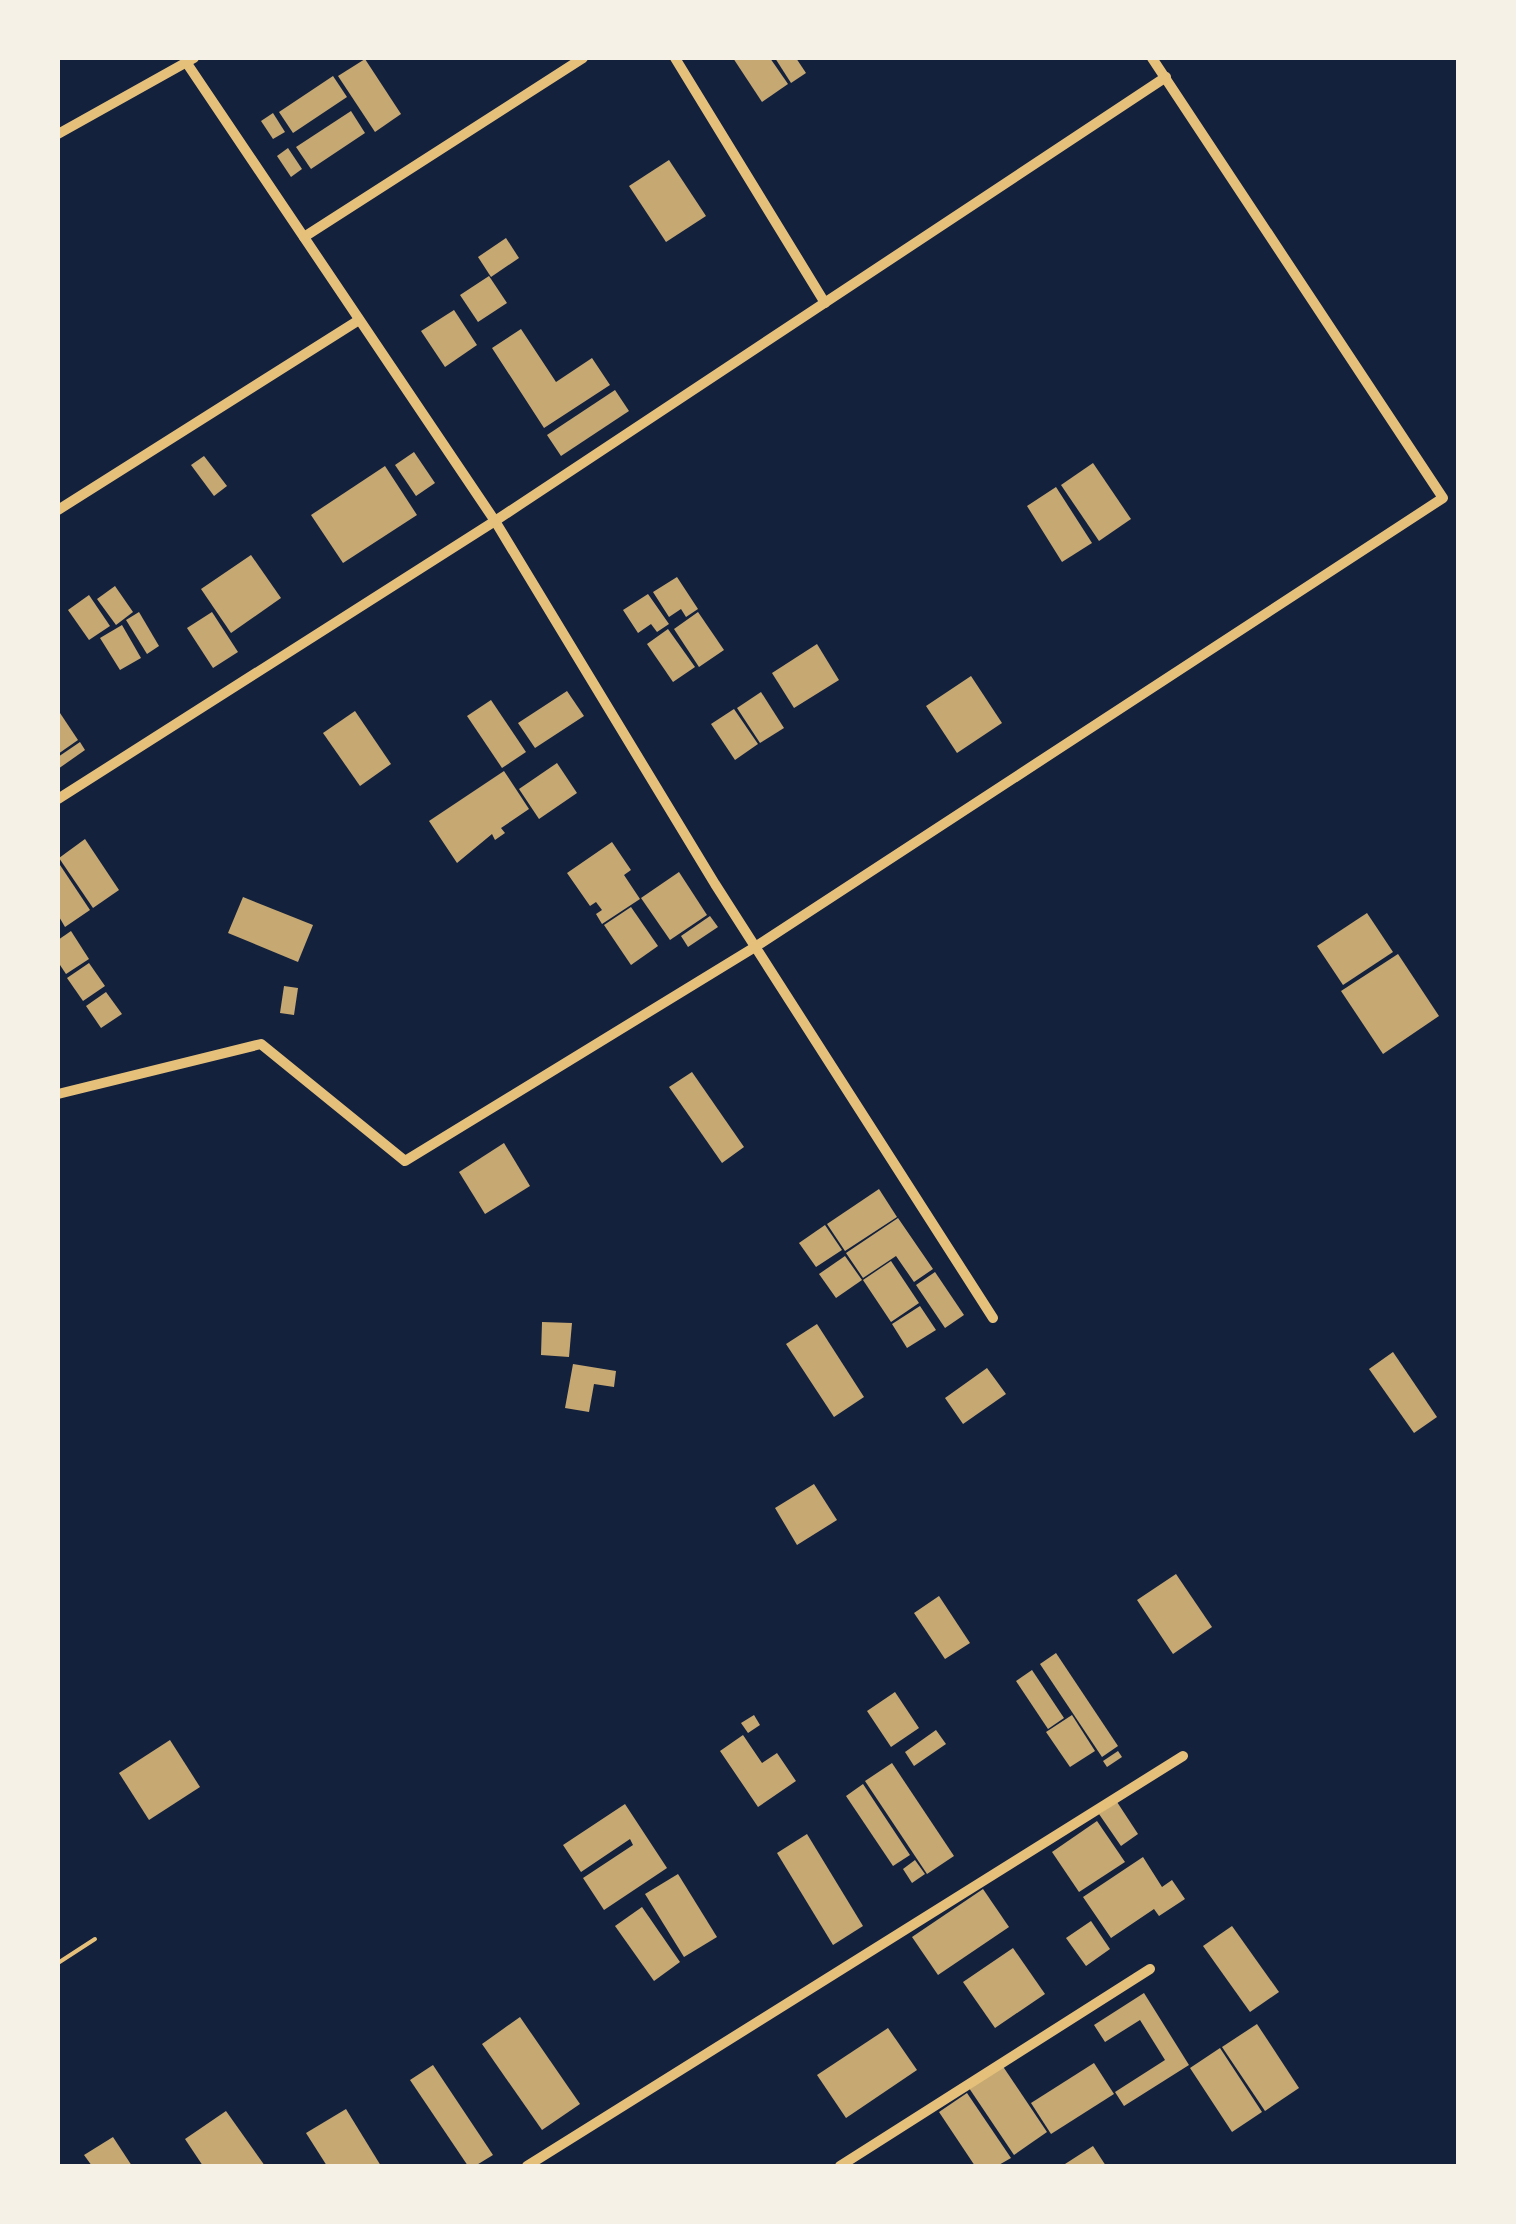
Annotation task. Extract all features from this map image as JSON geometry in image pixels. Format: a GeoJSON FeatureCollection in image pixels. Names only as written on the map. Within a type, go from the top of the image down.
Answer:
{"type":"FeatureCollection","features":[{"type":"Feature","properties":{"kind":"street"},"geometry":{"type":"LineString","coordinates":[[304,238],[584,58]]}},
{"type":"Feature","properties":{"kind":"street"},"geometry":{"type":"LineString","coordinates":[[674,58],[824,302]]}},
{"type":"Feature","properties":{"kind":"street"},"geometry":{"type":"LineString","coordinates":[[58,1094],[261,1044],[405,1160],[754,946],[1443,498],[1152,58]]}},
{"type":"Feature","properties":{"kind":"street"},"geometry":{"type":"LineString","coordinates":[[60,128],[190,60],[304,238],[495,521],[754,946],[993,1318]]}},
{"type":"Feature","properties":{"kind":"street"},"geometry":{"type":"LineString","coordinates":[[58,798],[495,521],[1166,76]]}},
{"type":"Feature","properties":{"kind":"street"},"geometry":{"type":"LineString","coordinates":[[58,510],[359,320]]}},
{"type":"Feature","properties":{"kind":"street"},"geometry":{"type":"LineString","coordinates":[[527,2166],[1183,1756]]}},
{"type":"Feature","properties":{"kind":"street"},"geometry":{"type":"LineString","coordinates":[[840,2166],[1150,1970]]}},
{"type":"Feature","properties":{"kind":"path"},"geometry":{"type":"LineString","coordinates":[[58,1963],[95,1939]]}},
{"type":"Feature","properties":{"kind":"building"},"geometry":{"type":"Polygon","coordinates":[[[733,58],[770,58],[788,84],[762,102],[733,58]]]}},
{"type":"Feature","properties":{"kind":"building"},"geometry":{"type":"Polygon","coordinates":[[[775,58],[796,58],[806,73],[791,83],[775,58]]]}},
{"type":"Feature","properties":{"kind":"building"},"geometry":{"type":"Polygon","coordinates":[[[365,59],[401,114],[375,132],[338,76],[365,59]]]}},
{"type":"Feature","properties":{"kind":"building"},"geometry":{"type":"Polygon","coordinates":[[[333,76],[347,97],[293,133],[279,112],[333,76]]]}},
{"type":"Feature","properties":{"kind":"building"},"geometry":{"type":"Polygon","coordinates":[[[351,111],[365,133],[311,169],[296,147],[351,111]]]}},
{"type":"Feature","properties":{"kind":"building"},"geometry":{"type":"Polygon","coordinates":[[[273,113],[285,132],[273,139],[261,121],[273,113]]]}},
{"type":"Feature","properties":{"kind":"building"},"geometry":{"type":"Polygon","coordinates":[[[288,148],[302,169],[291,177],[277,156],[288,148]]]}},
{"type":"Feature","properties":{"kind":"building"},"geometry":{"type":"Polygon","coordinates":[[[669,160],[706,216],[666,242],[629,186],[669,160]]]}},
{"type":"Feature","properties":{"kind":"building"},"geometry":{"type":"Polygon","coordinates":[[[506,238],[519,258],[491,277],[478,257],[506,238]]]}},
{"type":"Feature","properties":{"kind":"building"},"geometry":{"type":"Polygon","coordinates":[[[489,276],[507,303],[478,322],[460,295],[489,276]]]}},
{"type":"Feature","properties":{"kind":"building"},"geometry":{"type":"Polygon","coordinates":[[[454,310],[477,345],[445,367],[421,331],[454,310]]]}},
{"type":"Feature","properties":{"kind":"building"},"geometry":{"type":"Polygon","coordinates":[[[521,329],[556,382],[592,358],[610,385],[544,428],[492,348],[521,329]]]}},
{"type":"Feature","properties":{"kind":"building"},"geometry":{"type":"Polygon","coordinates":[[[615,390],[629,411],[561,456],[547,435],[615,390]]]}},
{"type":"Feature","properties":{"kind":"building"},"geometry":{"type":"Polygon","coordinates":[[[414,452],[435,483],[416,496],[395,465],[414,452]]]}},
{"type":"Feature","properties":{"kind":"building"},"geometry":{"type":"Polygon","coordinates":[[[204,456],[227,486],[214,496],[191,465],[204,456]]]}},
{"type":"Feature","properties":{"kind":"building"},"geometry":{"type":"Polygon","coordinates":[[[1093,463],[1131,519],[1099,541],[1061,485],[1093,463]]]}},
{"type":"Feature","properties":{"kind":"building"},"geometry":{"type":"Polygon","coordinates":[[[385,466],[417,515],[343,563],[311,515],[385,466]]]}},
{"type":"Feature","properties":{"kind":"building"},"geometry":{"type":"Polygon","coordinates":[[[1056,487],[1092,543],[1062,562],[1027,506],[1056,487]]]}},
{"type":"Feature","properties":{"kind":"building"},"geometry":{"type":"Polygon","coordinates":[[[251,555],[281,598],[231,633],[201,589],[251,555]]]}},
{"type":"Feature","properties":{"kind":"building"},"geometry":{"type":"Polygon","coordinates":[[[677,577],[698,609],[686,617],[681,609],[669,617],[653,592],[677,577]]]}},
{"type":"Feature","properties":{"kind":"building"},"geometry":{"type":"Polygon","coordinates":[[[115,586],[133,612],[116,625],[97,599],[115,586]]]}},
{"type":"Feature","properties":{"kind":"building"},"geometry":{"type":"Polygon","coordinates":[[[648,594],[669,624],[657,632],[651,624],[638,633],[623,610],[648,594]]]}},
{"type":"Feature","properties":{"kind":"building"},"geometry":{"type":"Polygon","coordinates":[[[89,595],[110,626],[89,640],[68,610],[89,595]]]}},
{"type":"Feature","properties":{"kind":"building"},"geometry":{"type":"Polygon","coordinates":[[[139,612],[159,646],[147,654],[126,620],[139,612]]]}},
{"type":"Feature","properties":{"kind":"building"},"geometry":{"type":"Polygon","coordinates":[[[212,612],[238,652],[213,668],[187,628],[212,612]]]}},
{"type":"Feature","properties":{"kind":"building"},"geometry":{"type":"Polygon","coordinates":[[[698,612],[724,650],[699,667],[674,629],[698,612]]]}},
{"type":"Feature","properties":{"kind":"building"},"geometry":{"type":"Polygon","coordinates":[[[122,625],[141,658],[120,670],[100,638],[122,625]]]}},
{"type":"Feature","properties":{"kind":"building"},"geometry":{"type":"Polygon","coordinates":[[[668,629],[695,667],[673,682],[647,644],[668,629]]]}},
{"type":"Feature","properties":{"kind":"building"},"geometry":{"type":"Polygon","coordinates":[[[817,644],[839,680],[794,708],[772,673],[817,644]]]}},
{"type":"Feature","properties":{"kind":"building"},"geometry":{"type":"Polygon","coordinates":[[[971,676],[1002,723],[957,753],[926,706],[971,676]]]}},
{"type":"Feature","properties":{"kind":"building"},"geometry":{"type":"Polygon","coordinates":[[[567,691],[584,716],[535,748],[518,723],[567,691]]]}},
{"type":"Feature","properties":{"kind":"building"},"geometry":{"type":"Polygon","coordinates":[[[761,692],[784,728],[760,743],[737,708],[761,692]]]}},
{"type":"Feature","properties":{"kind":"building"},"geometry":{"type":"Polygon","coordinates":[[[491,700],[526,752],[502,768],[467,716],[491,700]]]}},
{"type":"Feature","properties":{"kind":"building"},"geometry":{"type":"Polygon","coordinates":[[[734,709],[758,744],[735,760],[711,724],[734,709]]]}},
{"type":"Feature","properties":{"kind":"building"},"geometry":{"type":"Polygon","coordinates":[[[58,710],[78,740],[58,754],[58,710]]]}},
{"type":"Feature","properties":{"kind":"building"},"geometry":{"type":"Polygon","coordinates":[[[355,711],[391,764],[360,786],[323,733],[355,711]]]}},
{"type":"Feature","properties":{"kind":"building"},"geometry":{"type":"Polygon","coordinates":[[[80,742],[85,750],[58,769],[58,757],[80,742]]]}},
{"type":"Feature","properties":{"kind":"building"},"geometry":{"type":"Polygon","coordinates":[[[557,763],[577,793],[539,819],[519,789],[557,763]]]}},
{"type":"Feature","properties":{"kind":"building"},"geometry":{"type":"Polygon","coordinates":[[[504,771],[529,809],[501,828],[505,833],[495,840],[492,834],[457,863],[429,821],[504,771]]]}},
{"type":"Feature","properties":{"kind":"building"},"geometry":{"type":"Polygon","coordinates":[[[85,839],[119,890],[93,908],[59,858],[85,839]]]}},
{"type":"Feature","properties":{"kind":"building"},"geometry":{"type":"Polygon","coordinates":[[[612,842],[631,870],[624,875],[640,899],[602,924],[596,914],[602,910],[596,902],[590,906],[567,873],[612,842]]]}},
{"type":"Feature","properties":{"kind":"building"},"geometry":{"type":"Polygon","coordinates":[[[58,862],[90,910],[65,927],[58,915],[58,862]]]}},
{"type":"Feature","properties":{"kind":"building"},"geometry":{"type":"Polygon","coordinates":[[[679,872],[707,915],[670,940],[641,898],[679,872]]]}},
{"type":"Feature","properties":{"kind":"building"},"geometry":{"type":"Polygon","coordinates":[[[243,897],[313,925],[298,962],[228,933],[243,897]]]}},
{"type":"Feature","properties":{"kind":"building"},"geometry":{"type":"Polygon","coordinates":[[[631,907],[658,946],[631,965],[604,925],[631,907]]]}},
{"type":"Feature","properties":{"kind":"building"},"geometry":{"type":"Polygon","coordinates":[[[1367,913],[1393,952],[1343,985],[1317,946],[1367,913]]]}},
{"type":"Feature","properties":{"kind":"building"},"geometry":{"type":"Polygon","coordinates":[[[710,916],[718,927],[688,947],[681,936],[710,916]]]}},
{"type":"Feature","properties":{"kind":"building"},"geometry":{"type":"Polygon","coordinates":[[[71,931],[89,959],[66,974],[58,962],[58,940],[71,931]]]}},
{"type":"Feature","properties":{"kind":"building"},"geometry":{"type":"Polygon","coordinates":[[[1398,954],[1439,1016],[1383,1054],[1341,991],[1398,954]]]}},
{"type":"Feature","properties":{"kind":"building"},"geometry":{"type":"Polygon","coordinates":[[[89,963],[105,986],[83,1001],[67,978],[89,963]]]}},
{"type":"Feature","properties":{"kind":"building"},"geometry":{"type":"Polygon","coordinates":[[[284,986],[298,988],[294,1015],[280,1013],[284,986]]]}},
{"type":"Feature","properties":{"kind":"building"},"geometry":{"type":"Polygon","coordinates":[[[106,992],[122,1014],[101,1028],[86,1006],[106,992]]]}},
{"type":"Feature","properties":{"kind":"building"},"geometry":{"type":"Polygon","coordinates":[[[692,1072],[744,1147],[722,1163],[669,1087],[692,1072]]]}},
{"type":"Feature","properties":{"kind":"building"},"geometry":{"type":"Polygon","coordinates":[[[504,1143],[530,1186],[485,1214],[459,1172],[504,1143]]]}},
{"type":"Feature","properties":{"kind":"building"},"geometry":{"type":"Polygon","coordinates":[[[879,1189],[897,1217],[845,1251],[827,1224],[879,1189]]]}},
{"type":"Feature","properties":{"kind":"building"},"geometry":{"type":"Polygon","coordinates":[[[898,1218],[933,1269],[914,1282],[896,1256],[863,1278],[846,1253],[898,1218]]]}},
{"type":"Feature","properties":{"kind":"building"},"geometry":{"type":"Polygon","coordinates":[[[825,1225],[842,1250],[816,1267],[799,1243],[825,1225]]]}},
{"type":"Feature","properties":{"kind":"building"},"geometry":{"type":"Polygon","coordinates":[[[845,1256],[862,1280],[836,1298],[819,1274],[845,1256]]]}},
{"type":"Feature","properties":{"kind":"building"},"geometry":{"type":"Polygon","coordinates":[[[891,1261],[919,1303],[891,1322],[863,1280],[891,1261]]]}},
{"type":"Feature","properties":{"kind":"building"},"geometry":{"type":"Polygon","coordinates":[[[935,1272],[964,1315],[945,1328],[916,1285],[935,1272]]]}},
{"type":"Feature","properties":{"kind":"building"},"geometry":{"type":"Polygon","coordinates":[[[920,1306],[936,1330],[907,1348],[892,1324],[920,1306]]]}},
{"type":"Feature","properties":{"kind":"building"},"geometry":{"type":"Polygon","coordinates":[[[542,1322],[572,1323],[569,1357],[541,1355],[542,1322]]]}},
{"type":"Feature","properties":{"kind":"building"},"geometry":{"type":"Polygon","coordinates":[[[817,1324],[864,1397],[834,1417],[786,1344],[817,1324]]]}},
{"type":"Feature","properties":{"kind":"building"},"geometry":{"type":"Polygon","coordinates":[[[1393,1352],[1437,1417],[1414,1433],[1369,1369],[1393,1352]]]}},
{"type":"Feature","properties":{"kind":"building"},"geometry":{"type":"Polygon","coordinates":[[[573,1364],[616,1371],[614,1387],[594,1384],[589,1412],[565,1408],[573,1364]]]}},
{"type":"Feature","properties":{"kind":"building"},"geometry":{"type":"Polygon","coordinates":[[[987,1368],[1006,1394],[963,1424],[945,1398],[987,1368]]]}},
{"type":"Feature","properties":{"kind":"building"},"geometry":{"type":"Polygon","coordinates":[[[814,1484],[837,1520],[797,1545],[775,1508],[814,1484]]]}},
{"type":"Feature","properties":{"kind":"building"},"geometry":{"type":"Polygon","coordinates":[[[1176,1574],[1212,1627],[1173,1654],[1137,1600],[1176,1574]]]}},
{"type":"Feature","properties":{"kind":"building"},"geometry":{"type":"Polygon","coordinates":[[[939,1596],[970,1643],[945,1659],[914,1613],[939,1596]]]}},
{"type":"Feature","properties":{"kind":"building"},"geometry":{"type":"Polygon","coordinates":[[[1056,1653],[1118,1746],[1102,1757],[1040,1664],[1056,1653]]]}},
{"type":"Feature","properties":{"kind":"building"},"geometry":{"type":"Polygon","coordinates":[[[1032,1670],[1064,1718],[1048,1729],[1016,1681],[1032,1670]]]}},
{"type":"Feature","properties":{"kind":"building"},"geometry":{"type":"Polygon","coordinates":[[[895,1692],[919,1728],[891,1747],[867,1711],[895,1692]]]}},
{"type":"Feature","properties":{"kind":"building"},"geometry":{"type":"Polygon","coordinates":[[[754,1715],[760,1725],[748,1733],[741,1723],[754,1715]]]}},
{"type":"Feature","properties":{"kind":"building"},"geometry":{"type":"Polygon","coordinates":[[[1072,1715],[1095,1751],[1070,1767],[1046,1732],[1072,1715]]]}},
{"type":"Feature","properties":{"kind":"building"},"geometry":{"type":"Polygon","coordinates":[[[936,1730],[946,1744],[914,1766],[905,1752],[936,1730]]]}},
{"type":"Feature","properties":{"kind":"building"},"geometry":{"type":"Polygon","coordinates":[[[743,1735],[762,1763],[777,1753],[796,1781],[758,1807],[720,1751],[743,1735]]]}},
{"type":"Feature","properties":{"kind":"building"},"geometry":{"type":"Polygon","coordinates":[[[170,1740],[200,1787],[149,1820],[119,1773],[170,1740]]]}},
{"type":"Feature","properties":{"kind":"building"},"geometry":{"type":"Polygon","coordinates":[[[1118,1751],[1122,1757],[1107,1767],[1103,1761],[1118,1751]]]}},
{"type":"Feature","properties":{"kind":"building"},"geometry":{"type":"Polygon","coordinates":[[[892,1763],[954,1856],[927,1874],[865,1781],[892,1763]]]}},
{"type":"Feature","properties":{"kind":"building"},"geometry":{"type":"Polygon","coordinates":[[[863,1784],[910,1855],[893,1866],[846,1796],[863,1784]]]}},
{"type":"Feature","properties":{"kind":"building"},"geometry":{"type":"Polygon","coordinates":[[[1117,1802],[1138,1834],[1121,1846],[1099,1814],[1117,1802]]]}},
{"type":"Feature","properties":{"kind":"building"},"geometry":{"type":"Polygon","coordinates":[[[625,1804],[667,1868],[604,1910],[583,1878],[633,1845],[630,1839],[581,1872],[563,1845],[625,1804]]]}},
{"type":"Feature","properties":{"kind":"building"},"geometry":{"type":"Polygon","coordinates":[[[1097,1821],[1125,1862],[1079,1892],[1052,1852],[1097,1821]]]}},
{"type":"Feature","properties":{"kind":"building"},"geometry":{"type":"Polygon","coordinates":[[[807,1834],[863,1926],[833,1945],[777,1853],[807,1834]]]}},
{"type":"Feature","properties":{"kind":"building"},"geometry":{"type":"Polygon","coordinates":[[[1143,1857],[1162,1887],[1172,1880],[1185,1899],[1159,1916],[1154,1909],[1111,1938],[1083,1897],[1143,1857]]]}},
{"type":"Feature","properties":{"kind":"building"},"geometry":{"type":"Polygon","coordinates":[[[915,1860],[925,1874],[912,1883],[903,1869],[915,1860]]]}},
{"type":"Feature","properties":{"kind":"building"},"geometry":{"type":"Polygon","coordinates":[[[678,1874],[717,1937],[684,1957],[645,1894],[678,1874]]]}},
{"type":"Feature","properties":{"kind":"building"},"geometry":{"type":"Polygon","coordinates":[[[983,1889],[1009,1927],[938,1975],[912,1937],[983,1889]]]}},
{"type":"Feature","properties":{"kind":"building"},"geometry":{"type":"Polygon","coordinates":[[[642,1907],[680,1962],[654,1981],[615,1926],[642,1907]]]}},
{"type":"Feature","properties":{"kind":"building"},"geometry":{"type":"Polygon","coordinates":[[[1091,1921],[1110,1949],[1086,1966],[1066,1938],[1091,1921]]]}},
{"type":"Feature","properties":{"kind":"building"},"geometry":{"type":"Polygon","coordinates":[[[1232,1926],[1279,1992],[1250,2012],[1203,1946],[1232,1926]]]}},
{"type":"Feature","properties":{"kind":"building"},"geometry":{"type":"Polygon","coordinates":[[[1013,1948],[1045,1994],[995,2028],[963,1982],[1013,1948]]]}},
{"type":"Feature","properties":{"kind":"building"},"geometry":{"type":"Polygon","coordinates":[[[1144,1993],[1189,2065],[1124,2106],[1115,2092],[1165,2060],[1140,2020],[1105,2042],[1094,2025],[1144,1993]]]}},
{"type":"Feature","properties":{"kind":"building"},"geometry":{"type":"Polygon","coordinates":[[[520,2017],[580,2104],[542,2130],[482,2044],[520,2017]]]}},
{"type":"Feature","properties":{"kind":"building"},"geometry":{"type":"Polygon","coordinates":[[[1257,2024],[1299,2088],[1265,2111],[1222,2047],[1257,2024]]]}},
{"type":"Feature","properties":{"kind":"building"},"geometry":{"type":"Polygon","coordinates":[[[888,2028],[917,2070],[846,2118],[817,2075],[888,2028]]]}},
{"type":"Feature","properties":{"kind":"building"},"geometry":{"type":"Polygon","coordinates":[[[1220,2048],[1262,2112],[1232,2132],[1190,2068],[1220,2048]]]}},
{"type":"Feature","properties":{"kind":"building"},"geometry":{"type":"Polygon","coordinates":[[[1094,2063],[1114,2094],[1051,2134],[1031,2103],[1094,2063]]]}},
{"type":"Feature","properties":{"kind":"building"},"geometry":{"type":"Polygon","coordinates":[[[433,2065],[493,2155],[475,2166],[468,2166],[410,2080],[433,2065]]]}},
{"type":"Feature","properties":{"kind":"building"},"geometry":{"type":"Polygon","coordinates":[[[1002,2065],[1047,2132],[1014,2155],[969,2088],[1002,2065]]]}},
{"type":"Feature","properties":{"kind":"building"},"geometry":{"type":"Polygon","coordinates":[[[967,2093],[1011,2158],[997,2166],[975,2166],[939,2112],[967,2093]]]}},
{"type":"Feature","properties":{"kind":"building"},"geometry":{"type":"Polygon","coordinates":[[[346,2109],[381,2166],[327,2166],[306,2133],[346,2109]]]}},
{"type":"Feature","properties":{"kind":"building"},"geometry":{"type":"Polygon","coordinates":[[[226,2111],[265,2166],[203,2166],[185,2139],[226,2111]]]}},
{"type":"Feature","properties":{"kind":"building"},"geometry":{"type":"Polygon","coordinates":[[[113,2137],[132,2166],[92,2166],[84,2155],[113,2137]]]}},
{"type":"Feature","properties":{"kind":"building"},"geometry":{"type":"Polygon","coordinates":[[[1093,2146],[1106,2166],[1065,2164],[1093,2146]]]}}]}
